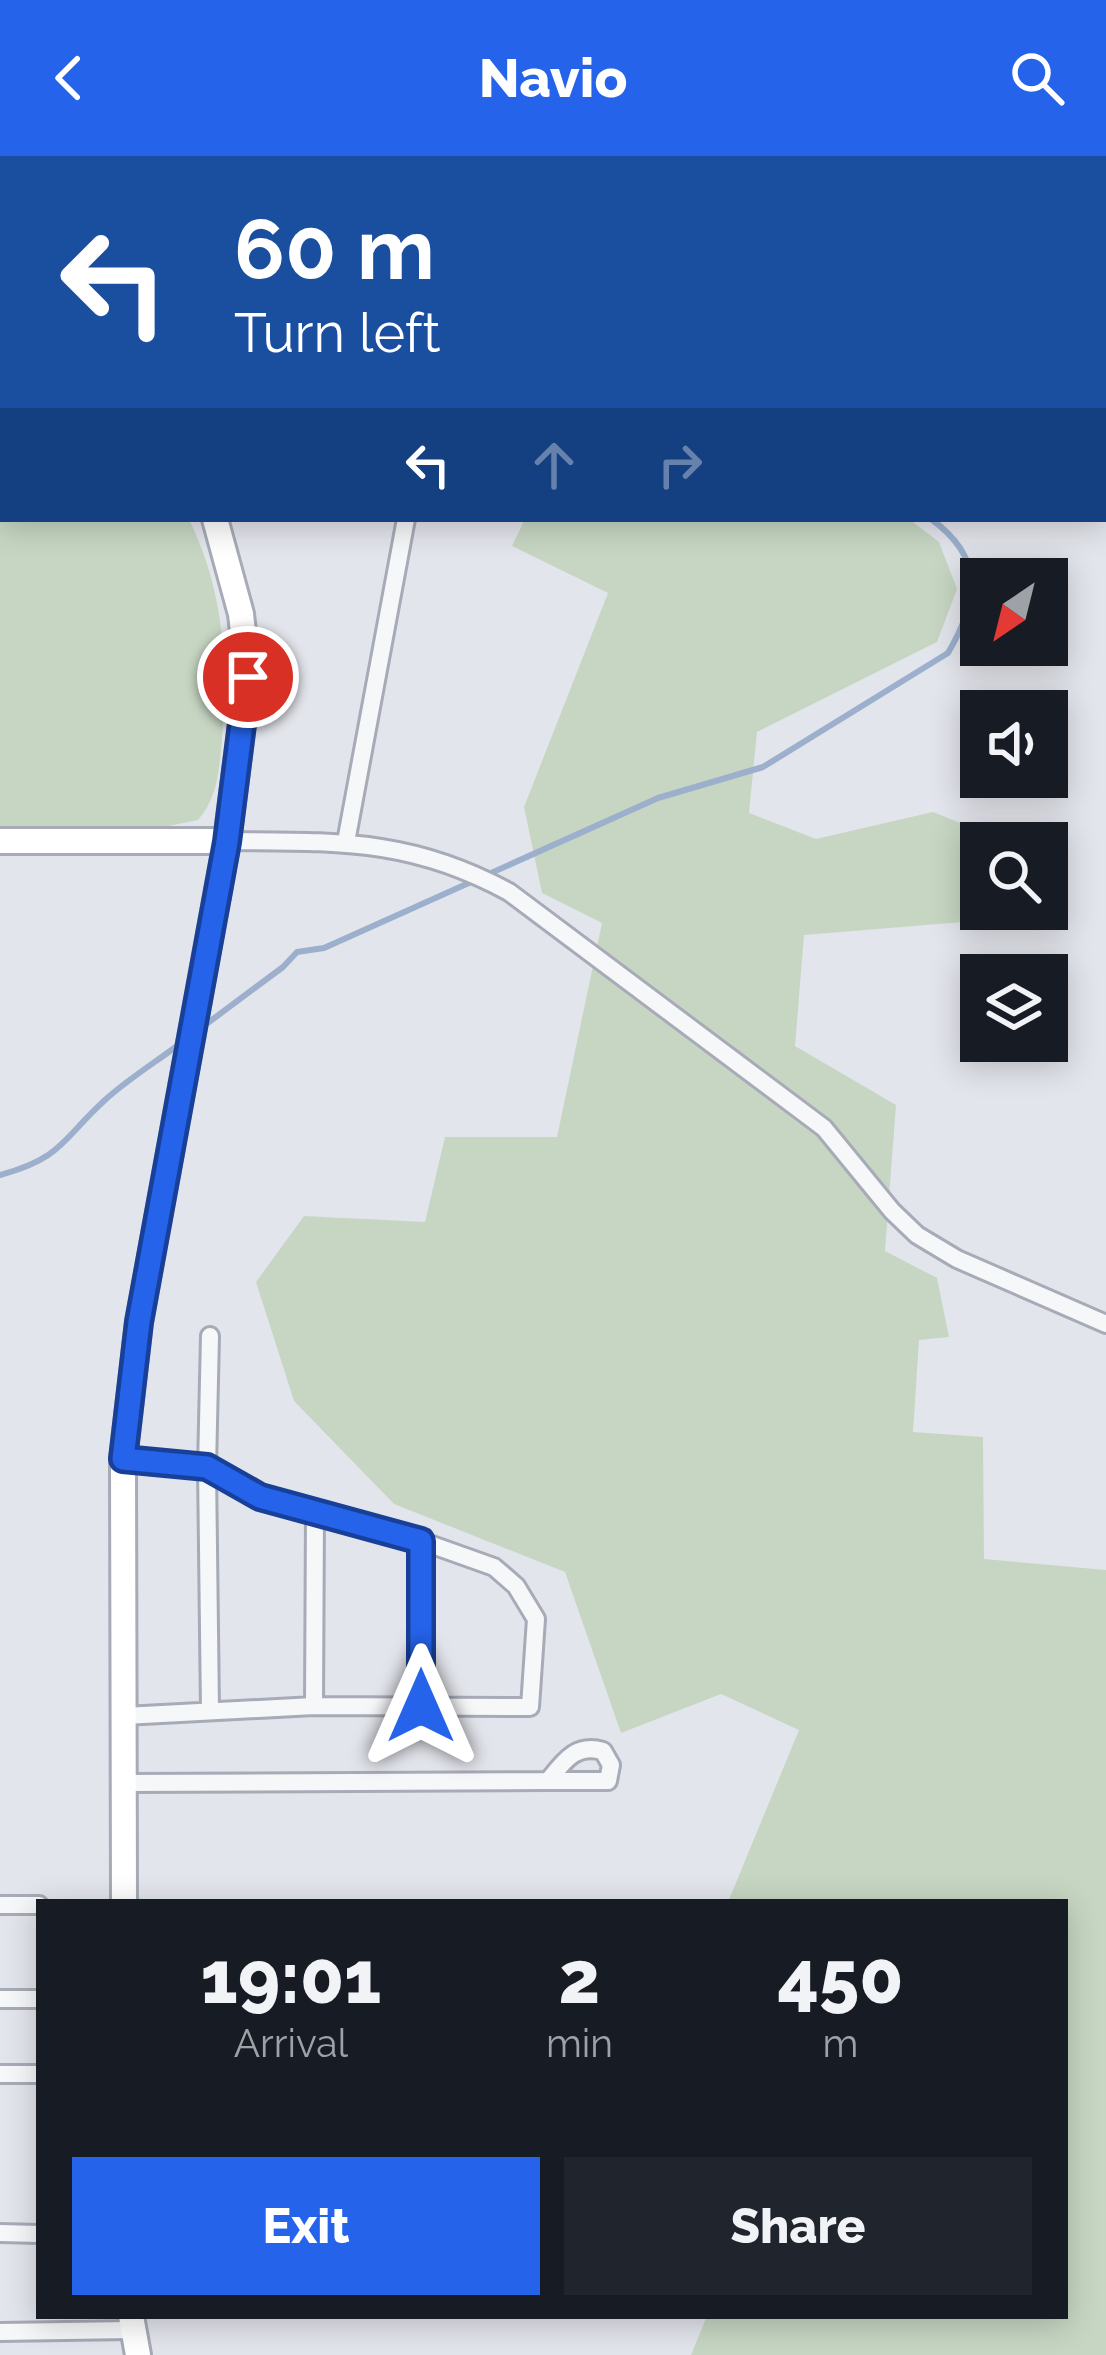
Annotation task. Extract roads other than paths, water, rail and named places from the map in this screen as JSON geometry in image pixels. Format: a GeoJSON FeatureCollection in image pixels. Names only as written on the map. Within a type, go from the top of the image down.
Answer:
{"type":"FeatureCollection","features":[{"type":"Feature","properties":{"kind":"street"},"geometry":{"type":"LineString","coordinates":[[124,1899],[123,1459],[139,1322],[227,842],[248,677],[241,614],[215,522]]}},
{"type":"Feature","properties":{"kind":"street"},"geometry":{"type":"LineString","coordinates":[[346,842],[405,522]]}},
{"type":"Feature","properties":{"kind":"street"},"geometry":{"type":"LineString","coordinates":[[0,841],[346,842],[432,856],[466,868],[509,892],[824,1128],[917,1235],[957,1259],[1106,1324]]}},
{"type":"Feature","properties":{"kind":"street"},"geometry":{"type":"LineString","coordinates":[[210,1336],[210,1711]]}},
{"type":"Feature","properties":{"kind":"street"},"geometry":{"type":"LineString","coordinates":[[123,1459],[207,1467],[260,1497],[421,1541],[494,1568],[517,1586],[536,1619],[530,1707],[314,1706],[124,1716]]}},
{"type":"Feature","properties":{"kind":"street"},"geometry":{"type":"LineString","coordinates":[[314,1706],[315,1514]]}},
{"type":"Feature","properties":{"kind":"street"},"geometry":{"type":"LineString","coordinates":[[421,1541],[421,1706]]}},
{"type":"Feature","properties":{"kind":"street"},"geometry":{"type":"LineString","coordinates":[[124,1784],[548,1781]]}},
{"type":"Feature","properties":{"kind":"street"},"geometry":{"type":"LineString","coordinates":[[0,1905],[36,1905]]}},
{"type":"Feature","properties":{"kind":"street"},"geometry":{"type":"LineString","coordinates":[[0,1999],[36,1999]]}},
{"type":"Feature","properties":{"kind":"street"},"geometry":{"type":"LineString","coordinates":[[0,2074],[36,2074]]}},
{"type":"Feature","properties":{"kind":"street"},"geometry":{"type":"LineString","coordinates":[[0,2234],[36,2234]]}},
{"type":"Feature","properties":{"kind":"street"},"geometry":{"type":"LineString","coordinates":[[0,2332],[60,2324],[131,2323],[138,2355]]}},
{"type":"Feature","properties":{"kind":"waterway"},"geometry":{"type":"LineString","coordinates":[[201,1028],[297,952],[324,948],[658,798],[763,767],[948,653],[966,615],[971,581],[961,549],[935,522]]}},
{"type":"Feature","properties":{"kind":"waterway"},"geometry":{"type":"LineString","coordinates":[[0,1175],[50,1154],[114,1092],[181,1043]]}}]}
